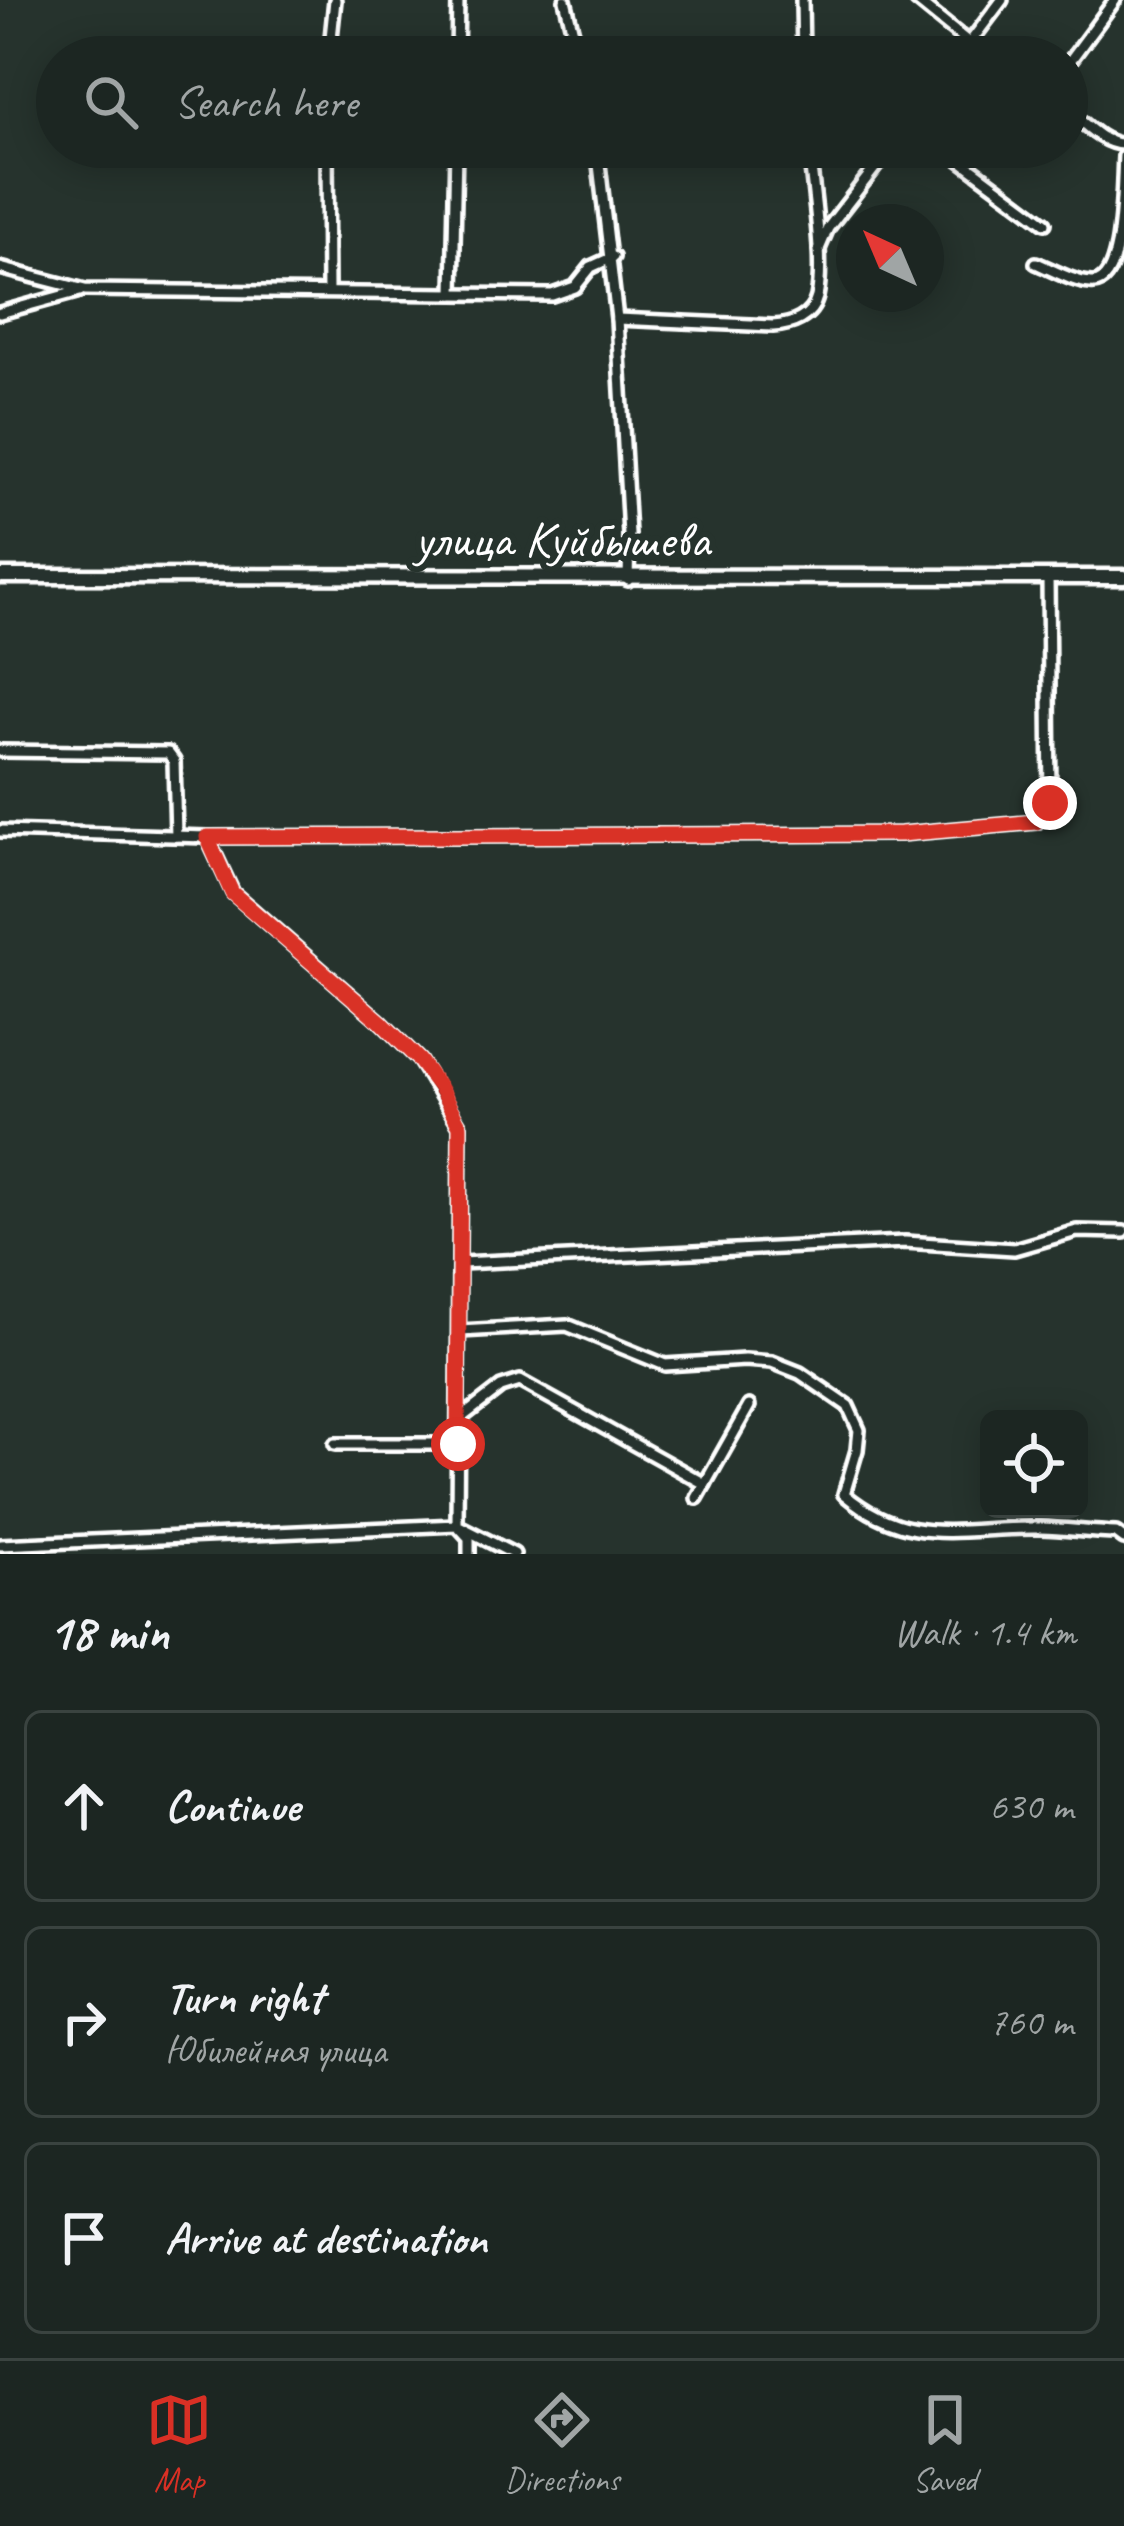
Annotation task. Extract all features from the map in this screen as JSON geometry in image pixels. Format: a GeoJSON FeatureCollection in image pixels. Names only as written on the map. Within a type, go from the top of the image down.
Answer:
{"type":"FeatureCollection","features":[{"type":"Feature","properties":{"kind":"highway","name":"улица Куйбышева"},"geometry":{"type":"LineString","coordinates":[[0,576],[1124,578]]}},
{"type":"Feature","properties":{"kind":"street"},"geometry":{"type":"LineString","coordinates":[[331,36],[335,0]]}},
{"type":"Feature","properties":{"kind":"street"},"geometry":{"type":"LineString","coordinates":[[458,0],[458,36]]}},
{"type":"Feature","properties":{"kind":"street"},"geometry":{"type":"LineString","coordinates":[[565,0],[574,36]]}},
{"type":"Feature","properties":{"kind":"street"},"geometry":{"type":"LineString","coordinates":[[802,0],[803,36]]}},
{"type":"Feature","properties":{"kind":"street"},"geometry":{"type":"LineString","coordinates":[[916,0],[961,36]]}},
{"type":"Feature","properties":{"kind":"street"},"geometry":{"type":"LineString","coordinates":[[975,36],[1001,0]]}},
{"type":"Feature","properties":{"kind":"street"},"geometry":{"type":"LineString","coordinates":[[1088,37],[1115,0]]}},
{"type":"Feature","properties":{"kind":"street"},"geometry":{"type":"LineString","coordinates":[[1088,126],[1114,145],[1124,144]]}},
{"type":"Feature","properties":{"kind":"street"},"geometry":{"type":"LineString","coordinates":[[1036,263],[1084,283],[1106,281],[1114,275],[1122,260],[1124,157]]}},
{"type":"Feature","properties":{"kind":"street"},"geometry":{"type":"LineString","coordinates":[[327,168],[328,292]]}},
{"type":"Feature","properties":{"kind":"street"},"geometry":{"type":"LineString","coordinates":[[453,294],[456,168]]}},
{"type":"Feature","properties":{"kind":"street"},"geometry":{"type":"LineString","coordinates":[[600,168],[613,256],[628,580]]}},
{"type":"Feature","properties":{"kind":"street"},"geometry":{"type":"LineString","coordinates":[[617,319],[789,325],[811,310],[817,298],[817,254],[811,168]]}},
{"type":"Feature","properties":{"kind":"street"},"geometry":{"type":"LineString","coordinates":[[817,254],[844,206],[875,168]]}},
{"type":"Feature","properties":{"kind":"street"},"geometry":{"type":"LineString","coordinates":[[971,168],[1045,223]]}},
{"type":"Feature","properties":{"kind":"street"},"geometry":{"type":"LineString","coordinates":[[0,268],[85,290],[564,293],[591,267],[613,256]]}},
{"type":"Feature","properties":{"kind":"street"},"geometry":{"type":"LineString","coordinates":[[0,313],[85,290]]}},
{"type":"Feature","properties":{"kind":"street"},"geometry":{"type":"LineString","coordinates":[[0,831],[207,837],[901,834],[1036,822],[1050,803],[1048,576]]}},
{"type":"Feature","properties":{"kind":"street"},"geometry":{"type":"LineString","coordinates":[[0,751],[168,753],[174,761],[176,836]]}},
{"type":"Feature","properties":{"kind":"street"},"geometry":{"type":"LineString","coordinates":[[207,837],[232,893],[382,1023],[440,1088],[460,1126],[457,1525],[469,1538],[469,1554]]}},
{"type":"Feature","properties":{"kind":"street"},"geometry":{"type":"LineString","coordinates":[[461,1263],[904,1242],[1014,1250],[1077,1231],[1124,1232]]}},
{"type":"Feature","properties":{"kind":"street"},"geometry":{"type":"LineString","coordinates":[[460,1331],[567,1325],[665,1364],[772,1362],[800,1373],[848,1406],[859,1430],[844,1494],[882,1520],[934,1534],[1036,1528],[1116,1533],[1124,1539]]}},
{"type":"Feature","properties":{"kind":"street"},"geometry":{"type":"LineString","coordinates":[[461,1418],[487,1395],[520,1382],[705,1484]]}},
{"type":"Feature","properties":{"kind":"street"},"geometry":{"type":"LineString","coordinates":[[697,1498],[749,1406]]}},
{"type":"Feature","properties":{"kind":"street"},"geometry":{"type":"LineString","coordinates":[[335,1444],[458,1444]]}},
{"type":"Feature","properties":{"kind":"street"},"geometry":{"type":"LineString","coordinates":[[0,1545],[457,1525],[514,1554]]}},
{"type":"Feature","properties":{"kind":"route"},"geometry":{"type":"LineString","coordinates":[[458,1444],[460,1126],[419,1060],[232,893],[207,837],[901,834],[1036,822],[1050,803]]}}]}
